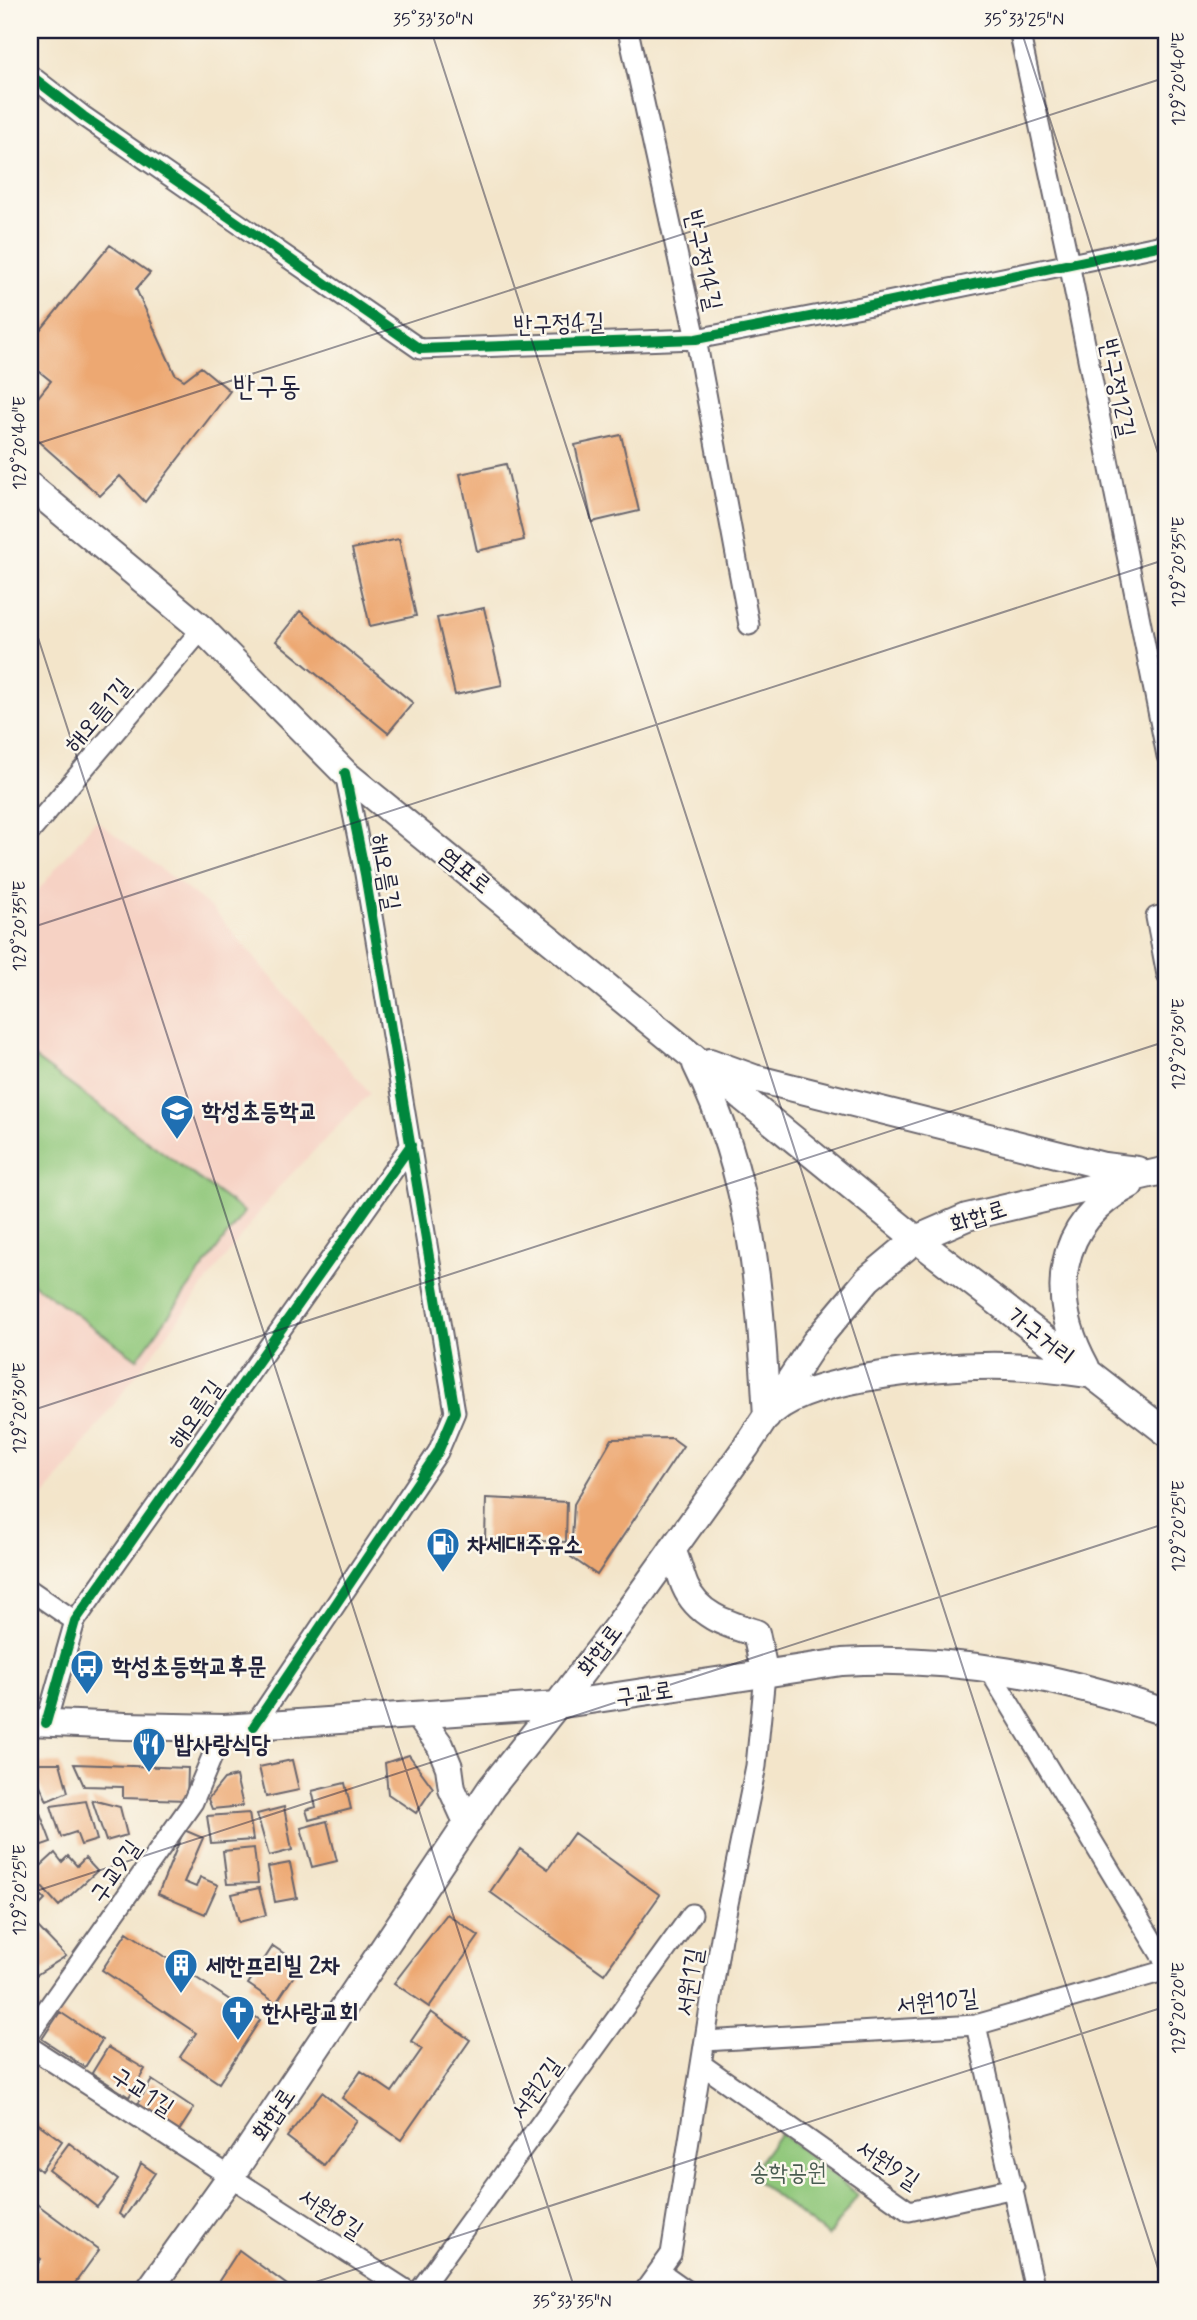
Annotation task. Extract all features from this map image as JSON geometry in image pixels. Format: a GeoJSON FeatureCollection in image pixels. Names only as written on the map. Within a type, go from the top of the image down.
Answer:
{"type":"FeatureCollection","features":[{"type":"Feature","properties":{"kind":"main road","name":"염포로"},"geometry":{"type":"LineString","coordinates":[[30,486],[202,628],[345,773],[916,1239]]}},
{"type":"Feature","properties":{"kind":"main road"},"geometry":{"type":"LineString","coordinates":[[692,1056],[767,1081],[1104,1166],[1161,1171]]}},
{"type":"Feature","properties":{"kind":"main road"},"geometry":{"type":"LineString","coordinates":[[692,1056],[715,1101],[745,1202],[760,1294],[766,1417]]}},
{"type":"Feature","properties":{"kind":"main road"},"geometry":{"type":"LineString","coordinates":[[1091,1374],[1072,1336],[1065,1314],[1063,1290],[1070,1245],[1079,1227],[1092,1211],[1111,1195],[1161,1171]]}},
{"type":"Feature","properties":{"kind":"main road","name":"화합로"},"geometry":{"type":"LineString","coordinates":[[149,2290],[230,2177],[491,1787],[557,1705],[672,1550],[766,1417],[815,1342],[868,1279],[916,1239],[967,1217],[1161,1171]]}},
{"type":"Feature","properties":{"kind":"main road","name":"가구거리"},"geometry":{"type":"LineString","coordinates":[[916,1239],[1167,1433]]}},
{"type":"Feature","properties":{"kind":"main road"},"geometry":{"type":"LineString","coordinates":[[766,1417],[784,1402],[811,1391],[842,1382],[906,1373],[958,1367],[1004,1366],[1091,1374]]}},
{"type":"Feature","properties":{"kind":"main road"},"geometry":{"type":"LineString","coordinates":[[672,1550],[696,1605],[712,1617],[756,1633],[765,1675]]}},
{"type":"Feature","properties":{"kind":"main road","name":"구교로"},"geometry":{"type":"LineString","coordinates":[[38,1722],[224,1728],[557,1705],[842,1662],[887,1659],[941,1661],[988,1668],[1120,1697],[1167,1713]]}},
{"type":"Feature","properties":{"kind":"main road"},"geometry":{"type":"LineString","coordinates":[[418,1715],[440,1745],[449,1767],[452,1789],[467,1822]]}},
{"type":"Feature","properties":{"kind":"street","name":"반구정14길"},"geometry":{"type":"LineString","coordinates":[[628,30],[696,338],[749,625]]}},
{"type":"Feature","properties":{"kind":"street","name":"반구정12길"},"geometry":{"type":"LineString","coordinates":[[1019,30],[1164,728],[1167,756]]}},
{"type":"Feature","properties":{"kind":"street","name":"반구정4길"},"geometry":{"type":"LineString","coordinates":[[30,75],[83,116],[420,349],[696,338],[1167,244]]}},
{"type":"Feature","properties":{"kind":"street","name":"해오름1길"},"geometry":{"type":"LineString","coordinates":[[30,832],[202,628]]}},
{"type":"Feature","properties":{"kind":"street","name":"해오름길"},"geometry":{"type":"LineString","coordinates":[[254,1726],[438,1452],[455,1412],[365,874],[345,773]]}},
{"type":"Feature","properties":{"kind":"street"},"geometry":{"type":"LineString","coordinates":[[1167,914],[1156,917],[1167,975]]}},
{"type":"Feature","properties":{"kind":"street","name":"해오름길"},"geometry":{"type":"LineString","coordinates":[[38,1722],[75,1622],[411,1145]]}},
{"type":"Feature","properties":{"kind":"street"},"geometry":{"type":"LineString","coordinates":[[30,1590],[75,1622]]}},
{"type":"Feature","properties":{"kind":"street","name":"서원10길"},"geometry":{"type":"LineString","coordinates":[[705,2040],[976,2025],[1167,1967],[988,1668]]}},
{"type":"Feature","properties":{"kind":"street","name":"서원1길"},"geometry":{"type":"LineString","coordinates":[[645,2290],[671,2254],[721,1938],[756,1766],[765,1675]]}},
{"type":"Feature","properties":{"kind":"street","name":"구교9길"},"geometry":{"type":"LineString","coordinates":[[30,2033],[193,1802],[224,1728]]}},
{"type":"Feature","properties":{"kind":"street","name":"서원2길"},"geometry":{"type":"LineString","coordinates":[[420,2290],[692,1914]]}},
{"type":"Feature","properties":{"kind":"street"},"geometry":{"type":"LineString","coordinates":[[976,2025],[1035,2290]]}},
{"type":"Feature","properties":{"kind":"street","name":"구교1길"},"geometry":{"type":"LineString","coordinates":[[30,2047],[230,2177]]}},
{"type":"Feature","properties":{"kind":"street","name":"서원9길"},"geometry":{"type":"LineString","coordinates":[[701,2064],[909,2211],[1014,2188]]}},
{"type":"Feature","properties":{"kind":"street","name":"서원8길"},"geometry":{"type":"LineString","coordinates":[[230,2177],[406,2290]]}},
{"type":"Feature","properties":{"kind":"street"},"geometry":{"type":"LineString","coordinates":[[659,2271],[686,2290]]}},
{"type":"Feature","properties":{"kind":"shaded area","name":"학성초등학교"},"geometry":{"type":"Polygon","coordinates":[[[96,820],[213,909],[370,1093],[277,1189],[40,1502],[30,1493],[30,900],[96,820]]]}},
{"type":"Feature","properties":{"kind":"green space"},"geometry":{"type":"Polygon","coordinates":[[[30,1055],[244,1212],[137,1359],[30,1281],[30,1055]]]}},
{"type":"Feature","properties":{"kind":"green space","name":"송학공원"},"geometry":{"type":"Polygon","coordinates":[[[780,2133],[858,2195],[828,2236],[749,2175],[780,2133]]]}},
{"type":"Feature","properties":{"kind":"building"},"geometry":{"type":"Polygon","coordinates":[[[110,245],[150,273],[136,289],[175,374],[184,380],[201,367],[230,391],[145,502],[120,476],[100,496],[30,434],[30,407],[51,381],[30,364],[30,343],[110,245]]]}},
{"type":"Feature","properties":{"kind":"building"},"geometry":{"type":"Polygon","coordinates":[[[621,435],[639,511],[592,522],[575,445],[621,435]]]}},
{"type":"Feature","properties":{"kind":"building"},"geometry":{"type":"Polygon","coordinates":[[[506,464],[524,540],[477,551],[460,474],[506,464]]]}},
{"type":"Feature","properties":{"kind":"building"},"geometry":{"type":"Polygon","coordinates":[[[399,539],[416,616],[370,626],[352,549],[399,539]]]}},
{"type":"Feature","properties":{"kind":"building"},"geometry":{"type":"Polygon","coordinates":[[[484,608],[502,685],[455,695],[437,618],[484,608]]]}},
{"type":"Feature","properties":{"kind":"building"},"geometry":{"type":"Polygon","coordinates":[[[300,611],[413,703],[388,733],[276,641],[300,611]]]}},
{"type":"Feature","properties":{"kind":"building"},"geometry":{"type":"Polygon","coordinates":[[[672,1438],[683,1446],[597,1575],[571,1557],[574,1504],[612,1439],[672,1438]]]}},
{"type":"Feature","properties":{"kind":"building"},"geometry":{"type":"Polygon","coordinates":[[[486,1498],[567,1502],[566,1542],[485,1539],[486,1498]]]}},
{"type":"Feature","properties":{"kind":"building"},"geometry":{"type":"Polygon","coordinates":[[[409,1755],[433,1788],[416,1813],[388,1794],[385,1763],[409,1755]]]}},
{"type":"Feature","properties":{"kind":"building"},"geometry":{"type":"Polygon","coordinates":[[[292,1760],[299,1790],[266,1797],[259,1767],[292,1760]]]}},
{"type":"Feature","properties":{"kind":"building"},"geometry":{"type":"Polygon","coordinates":[[[30,1763],[60,1763],[68,1792],[47,1801],[30,1763]]]}},
{"type":"Feature","properties":{"kind":"building"},"geometry":{"type":"Polygon","coordinates":[[[74,1764],[188,1768],[187,1800],[123,1798],[123,1787],[84,1786],[74,1764]]]}},
{"type":"Feature","properties":{"kind":"building"},"geometry":{"type":"Polygon","coordinates":[[[236,1776],[243,1806],[212,1809],[208,1799],[224,1779],[236,1776]]]}},
{"type":"Feature","properties":{"kind":"building"},"geometry":{"type":"Polygon","coordinates":[[[345,1783],[351,1809],[309,1820],[306,1810],[316,1807],[312,1791],[345,1783]]]}},
{"type":"Feature","properties":{"kind":"building"},"geometry":{"type":"Polygon","coordinates":[[[92,1800],[120,1807],[127,1835],[106,1841],[92,1800]]]}},
{"type":"Feature","properties":{"kind":"building"},"geometry":{"type":"Polygon","coordinates":[[[86,1801],[97,1840],[81,1845],[76,1832],[61,1837],[51,1806],[86,1801]]]}},
{"type":"Feature","properties":{"kind":"building"},"geometry":{"type":"Polygon","coordinates":[[[284,1807],[292,1850],[269,1856],[257,1814],[284,1807]]]}},
{"type":"Feature","properties":{"kind":"building"},"geometry":{"type":"Polygon","coordinates":[[[40,1813],[51,1842],[30,1849],[30,1817],[40,1813]]]}},
{"type":"Feature","properties":{"kind":"building"},"geometry":{"type":"Polygon","coordinates":[[[249,1813],[253,1840],[211,1843],[207,1816],[249,1813]]]}},
{"type":"Feature","properties":{"kind":"building"},"geometry":{"type":"Polygon","coordinates":[[[327,1821],[337,1861],[312,1867],[301,1828],[327,1821]]]}},
{"type":"Feature","properties":{"kind":"building"},"geometry":{"type":"Polygon","coordinates":[[[184,1830],[203,1838],[184,1882],[196,1887],[200,1877],[218,1885],[205,1914],[158,1894],[184,1830]]]}},
{"type":"Feature","properties":{"kind":"building"},"geometry":{"type":"Polygon","coordinates":[[[574,1833],[660,1895],[604,1974],[490,1892],[520,1849],[548,1869],[574,1833]]]}},
{"type":"Feature","properties":{"kind":"building"},"geometry":{"type":"Polygon","coordinates":[[[254,1848],[258,1883],[227,1884],[223,1851],[254,1848]]]}},
{"type":"Feature","properties":{"kind":"building"},"geometry":{"type":"Polygon","coordinates":[[[55,1853],[62,1862],[68,1856],[77,1866],[85,1858],[97,1871],[59,1906],[31,1875],[55,1853]]]}},
{"type":"Feature","properties":{"kind":"building"},"geometry":{"type":"Polygon","coordinates":[[[290,1863],[297,1898],[275,1902],[268,1867],[290,1863]]]}},
{"type":"Feature","properties":{"kind":"building"},"geometry":{"type":"Polygon","coordinates":[[[30,1884],[45,1900],[30,1915],[30,1884]]]}},
{"type":"Feature","properties":{"kind":"building"},"geometry":{"type":"Polygon","coordinates":[[[259,1888],[266,1915],[239,1922],[232,1894],[259,1888]]]}},
{"type":"Feature","properties":{"kind":"building"},"geometry":{"type":"Polygon","coordinates":[[[447,1914],[479,1936],[429,2007],[394,1983],[447,1914]]]}},
{"type":"Feature","properties":{"kind":"building"},"geometry":{"type":"Polygon","coordinates":[[[36,1925],[66,1956],[30,1979],[30,1931],[36,1925]]]}},
{"type":"Feature","properties":{"kind":"building","name":"세한프리빌 2차"},"geometry":{"type":"Polygon","coordinates":[[[127,1932],[260,2020],[219,2083],[180,2057],[196,2033],[102,1970],[127,1932]]]}},
{"type":"Feature","properties":{"kind":"building"},"geometry":{"type":"Polygon","coordinates":[[[273,1946],[301,1965],[276,2003],[248,1984],[273,1946]]]}},
{"type":"Feature","properties":{"kind":"building"},"geometry":{"type":"Polygon","coordinates":[[[30,1996],[40,2006],[30,2018],[30,1996]]]}},
{"type":"Feature","properties":{"kind":"building"},"geometry":{"type":"Polygon","coordinates":[[[60,2012],[102,2040],[85,2067],[42,2039],[60,2012]]]}},
{"type":"Feature","properties":{"kind":"building"},"geometry":{"type":"Polygon","coordinates":[[[431,2012],[470,2040],[401,2140],[342,2098],[361,2071],[392,2092],[422,2049],[411,2041],[431,2012]]]}},
{"type":"Feature","properties":{"kind":"building"},"geometry":{"type":"Polygon","coordinates":[[[108,2047],[145,2069],[129,2097],[92,2073],[108,2047]]]}},
{"type":"Feature","properties":{"kind":"building"},"geometry":{"type":"Polygon","coordinates":[[[152,2080],[194,2108],[179,2131],[137,2104],[152,2080]]]}},
{"type":"Feature","properties":{"kind":"building"},"geometry":{"type":"Polygon","coordinates":[[[322,2092],[357,2120],[324,2165],[287,2137],[322,2092]]]}},
{"type":"Feature","properties":{"kind":"building"},"geometry":{"type":"Polygon","coordinates":[[[30,2118],[62,2141],[41,2171],[30,2161],[30,2118]]]}},
{"type":"Feature","properties":{"kind":"building"},"geometry":{"type":"Polygon","coordinates":[[[69,2143],[118,2180],[97,2207],[49,2170],[69,2143]]]}},
{"type":"Feature","properties":{"kind":"building"},"geometry":{"type":"Polygon","coordinates":[[[141,2163],[155,2173],[124,2218],[119,2214],[141,2163]]]}},
{"type":"Feature","properties":{"kind":"building"},"geometry":{"type":"Polygon","coordinates":[[[30,2199],[99,2250],[70,2290],[30,2290],[30,2274],[41,2259],[30,2251],[30,2199]]]}},
{"type":"Feature","properties":{"kind":"building"},"geometry":{"type":"Polygon","coordinates":[[[239,2250],[294,2290],[213,2290],[239,2250]]]}},
{"type":"Feature","properties":{"kind":"cycle path"},"geometry":{"type":"LineString","coordinates":[[30,75],[83,116],[420,349],[696,339],[1167,244]]}},
{"type":"Feature","properties":{"kind":"cycle path"},"geometry":{"type":"LineString","coordinates":[[254,1726],[438,1452],[455,1412],[365,874],[345,773]]}},
{"type":"Feature","properties":{"kind":"cycle path"},"geometry":{"type":"LineString","coordinates":[[46,1723],[75,1621],[411,1145]]}},
{"type":"Feature","properties":{"kind":"place","name":"학성초등학교"},"geometry":{"type":"Point","coordinates":[177,1141]}},
{"type":"Feature","properties":{"kind":"place","name":"차세대주유소"},"geometry":{"type":"Point","coordinates":[443,1574]}},
{"type":"Feature","properties":{"kind":"place","name":"학성초등학교후문"},"geometry":{"type":"Point","coordinates":[87,1696]}},
{"type":"Feature","properties":{"kind":"place","name":"밥사랑식당"},"geometry":{"type":"Point","coordinates":[149,1774]}},
{"type":"Feature","properties":{"kind":"place","name":"세한프리빌 2차"},"geometry":{"type":"Point","coordinates":[181,1995]}},
{"type":"Feature","properties":{"kind":"place","name":"한사랑교회"},"geometry":{"type":"Point","coordinates":[238,2042]}},
{"type":"Feature","properties":{"kind":"district","name":"반구동"},"geometry":{"type":"Point","coordinates":[267,385]}}]}
